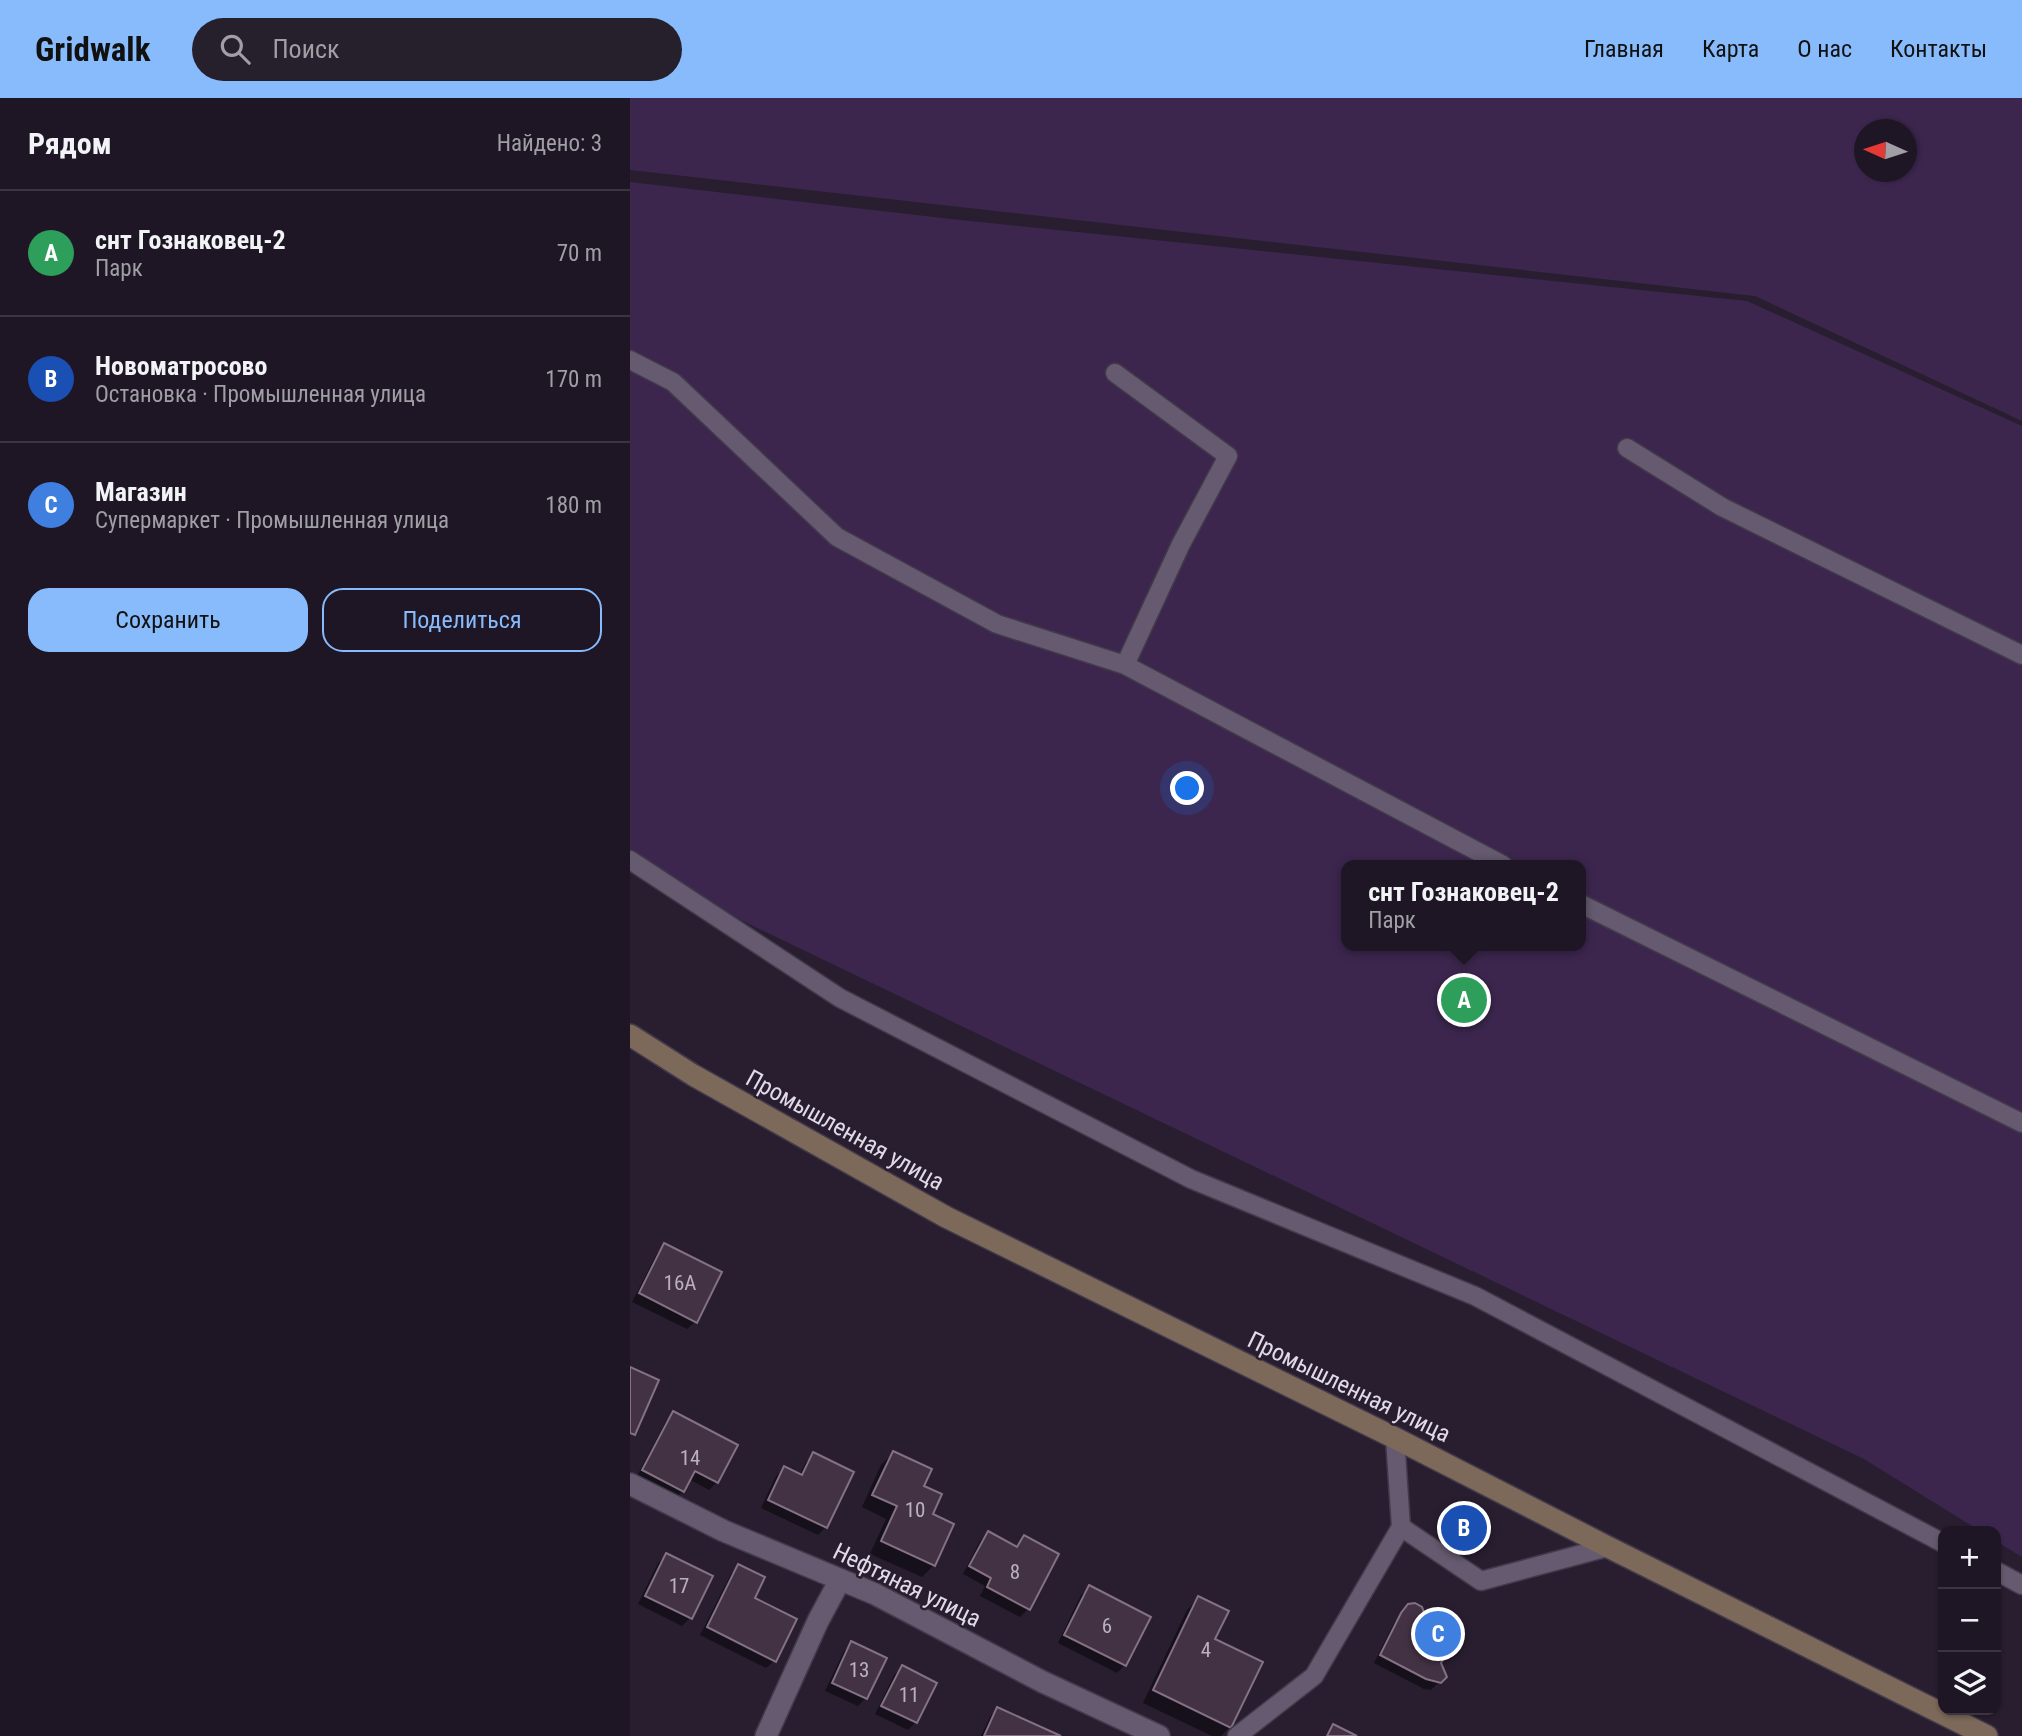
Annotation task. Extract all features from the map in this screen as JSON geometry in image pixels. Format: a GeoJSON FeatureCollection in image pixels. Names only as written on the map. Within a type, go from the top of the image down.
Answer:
{"type":"FeatureCollection","features":[{"type":"Feature","properties":{"kind":"main road","name":"Промышленная улица"},"geometry":{"type":"LineString","coordinates":[[630,1035],[693,1075],[946,1217],[1395,1438],[1987,1736]]}},
{"type":"Feature","properties":{"kind":"street","name":"Нефтяная улица"},"geometry":{"type":"LineString","coordinates":[[630,1485],[724,1531],[875,1594],[1043,1682],[1159,1736]]}},
{"type":"Feature","properties":{"kind":"street"},"geometry":{"type":"LineString","coordinates":[[766,1736],[818,1621],[840,1580]]}},
{"type":"Feature","properties":{"kind":"lane"},"geometry":{"type":"LineString","coordinates":[[630,360],[673,382],[837,537],[997,624],[1125,665],[1494,860]]}},
{"type":"Feature","properties":{"kind":"lane"},"geometry":{"type":"LineString","coordinates":[[1115,373],[1228,456],[1181,544],[1125,665]]}},
{"type":"Feature","properties":{"kind":"lane"},"geometry":{"type":"LineString","coordinates":[[1627,448],[1722,506],[2022,655]]}},
{"type":"Feature","properties":{"kind":"lane"},"geometry":{"type":"LineString","coordinates":[[630,860],[864,1011],[1191,1179],[1475,1296],[1938,1540]]}},
{"type":"Feature","properties":{"kind":"lane"},"geometry":{"type":"LineString","coordinates":[[1586,906],[2022,1123]]}},
{"type":"Feature","properties":{"kind":"lane"},"geometry":{"type":"LineString","coordinates":[[1237,1736],[1314,1676],[1401,1527],[1395,1438]]}},
{"type":"Feature","properties":{"kind":"lane"},"geometry":{"type":"LineString","coordinates":[[1401,1527],[1481,1581],[1608,1547]]}},
{"type":"Feature","properties":{"kind":"lane"},"geometry":{"type":"LineString","coordinates":[[2001,1574],[2022,1585]]}},
{"type":"Feature","properties":{"kind":"shaded area"},"geometry":{"type":"Polygon","coordinates":[[[630,98],[2022,98],[2022,421],[1755,296],[630,170],[630,98]]]}},
{"type":"Feature","properties":{"kind":"shaded area"},"geometry":{"type":"Polygon","coordinates":[[[630,182],[951,219],[1747,301],[2022,426],[2022,1557],[2001,1544],[2001,1526],[1972,1526],[1864,1459],[630,867],[630,182]]]}},
{"type":"Feature","properties":{"kind":"building"},"geometry":{"type":"Polygon","coordinates":[[[664,1243],[722,1272],[697,1323],[639,1293],[664,1243]]]}},
{"type":"Feature","properties":{"kind":"building"},"geometry":{"type":"Polygon","coordinates":[[[630,1367],[659,1380],[635,1435],[630,1433],[630,1367]]]}},
{"type":"Feature","properties":{"kind":"building"},"geometry":{"type":"Polygon","coordinates":[[[673,1411],[738,1445],[718,1483],[695,1471],[684,1492],[642,1470],[673,1411]]]}},
{"type":"Feature","properties":{"kind":"building"},"geometry":{"type":"Polygon","coordinates":[[[893,1451],[932,1469],[924,1486],[942,1494],[933,1514],[954,1524],[935,1566],[881,1541],[897,1506],[872,1495],[893,1451]]]}},
{"type":"Feature","properties":{"kind":"building"},"geometry":{"type":"Polygon","coordinates":[[[813,1452],[854,1472],[827,1528],[768,1500],[784,1466],[802,1475],[813,1452]]]}},
{"type":"Feature","properties":{"kind":"building"},"geometry":{"type":"Polygon","coordinates":[[[1458,1511],[1484,1528],[1471,1548],[1445,1531],[1458,1511]]]}},
{"type":"Feature","properties":{"kind":"building"},"geometry":{"type":"Polygon","coordinates":[[[988,1531],[1017,1547],[1024,1535],[1059,1554],[1030,1610],[987,1587],[991,1578],[969,1566],[988,1531]]]}},
{"type":"Feature","properties":{"kind":"building"},"geometry":{"type":"Polygon","coordinates":[[[666,1553],[713,1576],[692,1619],[645,1596],[666,1553]]]}},
{"type":"Feature","properties":{"kind":"building"},"geometry":{"type":"Polygon","coordinates":[[[738,1564],[765,1577],[755,1598],[797,1619],[776,1662],[707,1627],[738,1564]]]}},
{"type":"Feature","properties":{"kind":"building"},"geometry":{"type":"Polygon","coordinates":[[[1089,1585],[1151,1617],[1126,1666],[1064,1635],[1089,1585]]]}},
{"type":"Feature","properties":{"kind":"building"},"geometry":{"type":"Polygon","coordinates":[[[1198,1596],[1229,1611],[1215,1639],[1263,1662],[1231,1728],[1153,1690],[1198,1596]]]}},
{"type":"Feature","properties":{"kind":"building"},"geometry":{"type":"Polygon","coordinates":[[[1415,1603],[1422,1607],[1425,1615],[1457,1632],[1441,1663],[1447,1677],[1441,1683],[1426,1679],[1380,1655],[1401,1613],[1408,1604],[1415,1603]]]}},
{"type":"Feature","properties":{"kind":"building"},"geometry":{"type":"Polygon","coordinates":[[[851,1641],[887,1658],[867,1699],[832,1683],[851,1641]]]}},
{"type":"Feature","properties":{"kind":"building"},"geometry":{"type":"Polygon","coordinates":[[[902,1665],[937,1683],[917,1723],[881,1706],[902,1665]]]}},
{"type":"Feature","properties":{"kind":"building"},"geometry":{"type":"Polygon","coordinates":[[[997,1707],[1061,1736],[984,1736],[997,1707]]]}},
{"type":"Feature","properties":{"kind":"building"},"geometry":{"type":"Polygon","coordinates":[[[1333,1724],[1357,1736],[1327,1736],[1333,1724]]]}},
{"type":"Feature","properties":{"kind":"place","name":"снт Гознаковец-2"},"geometry":{"type":"Point","coordinates":[1464,1000]}},
{"type":"Feature","properties":{"kind":"place","name":"Новоматросово"},"geometry":{"type":"Point","coordinates":[1464,1528]}},
{"type":"Feature","properties":{"kind":"place","name":"Магазин"},"geometry":{"type":"Point","coordinates":[1438,1634]}}]}
